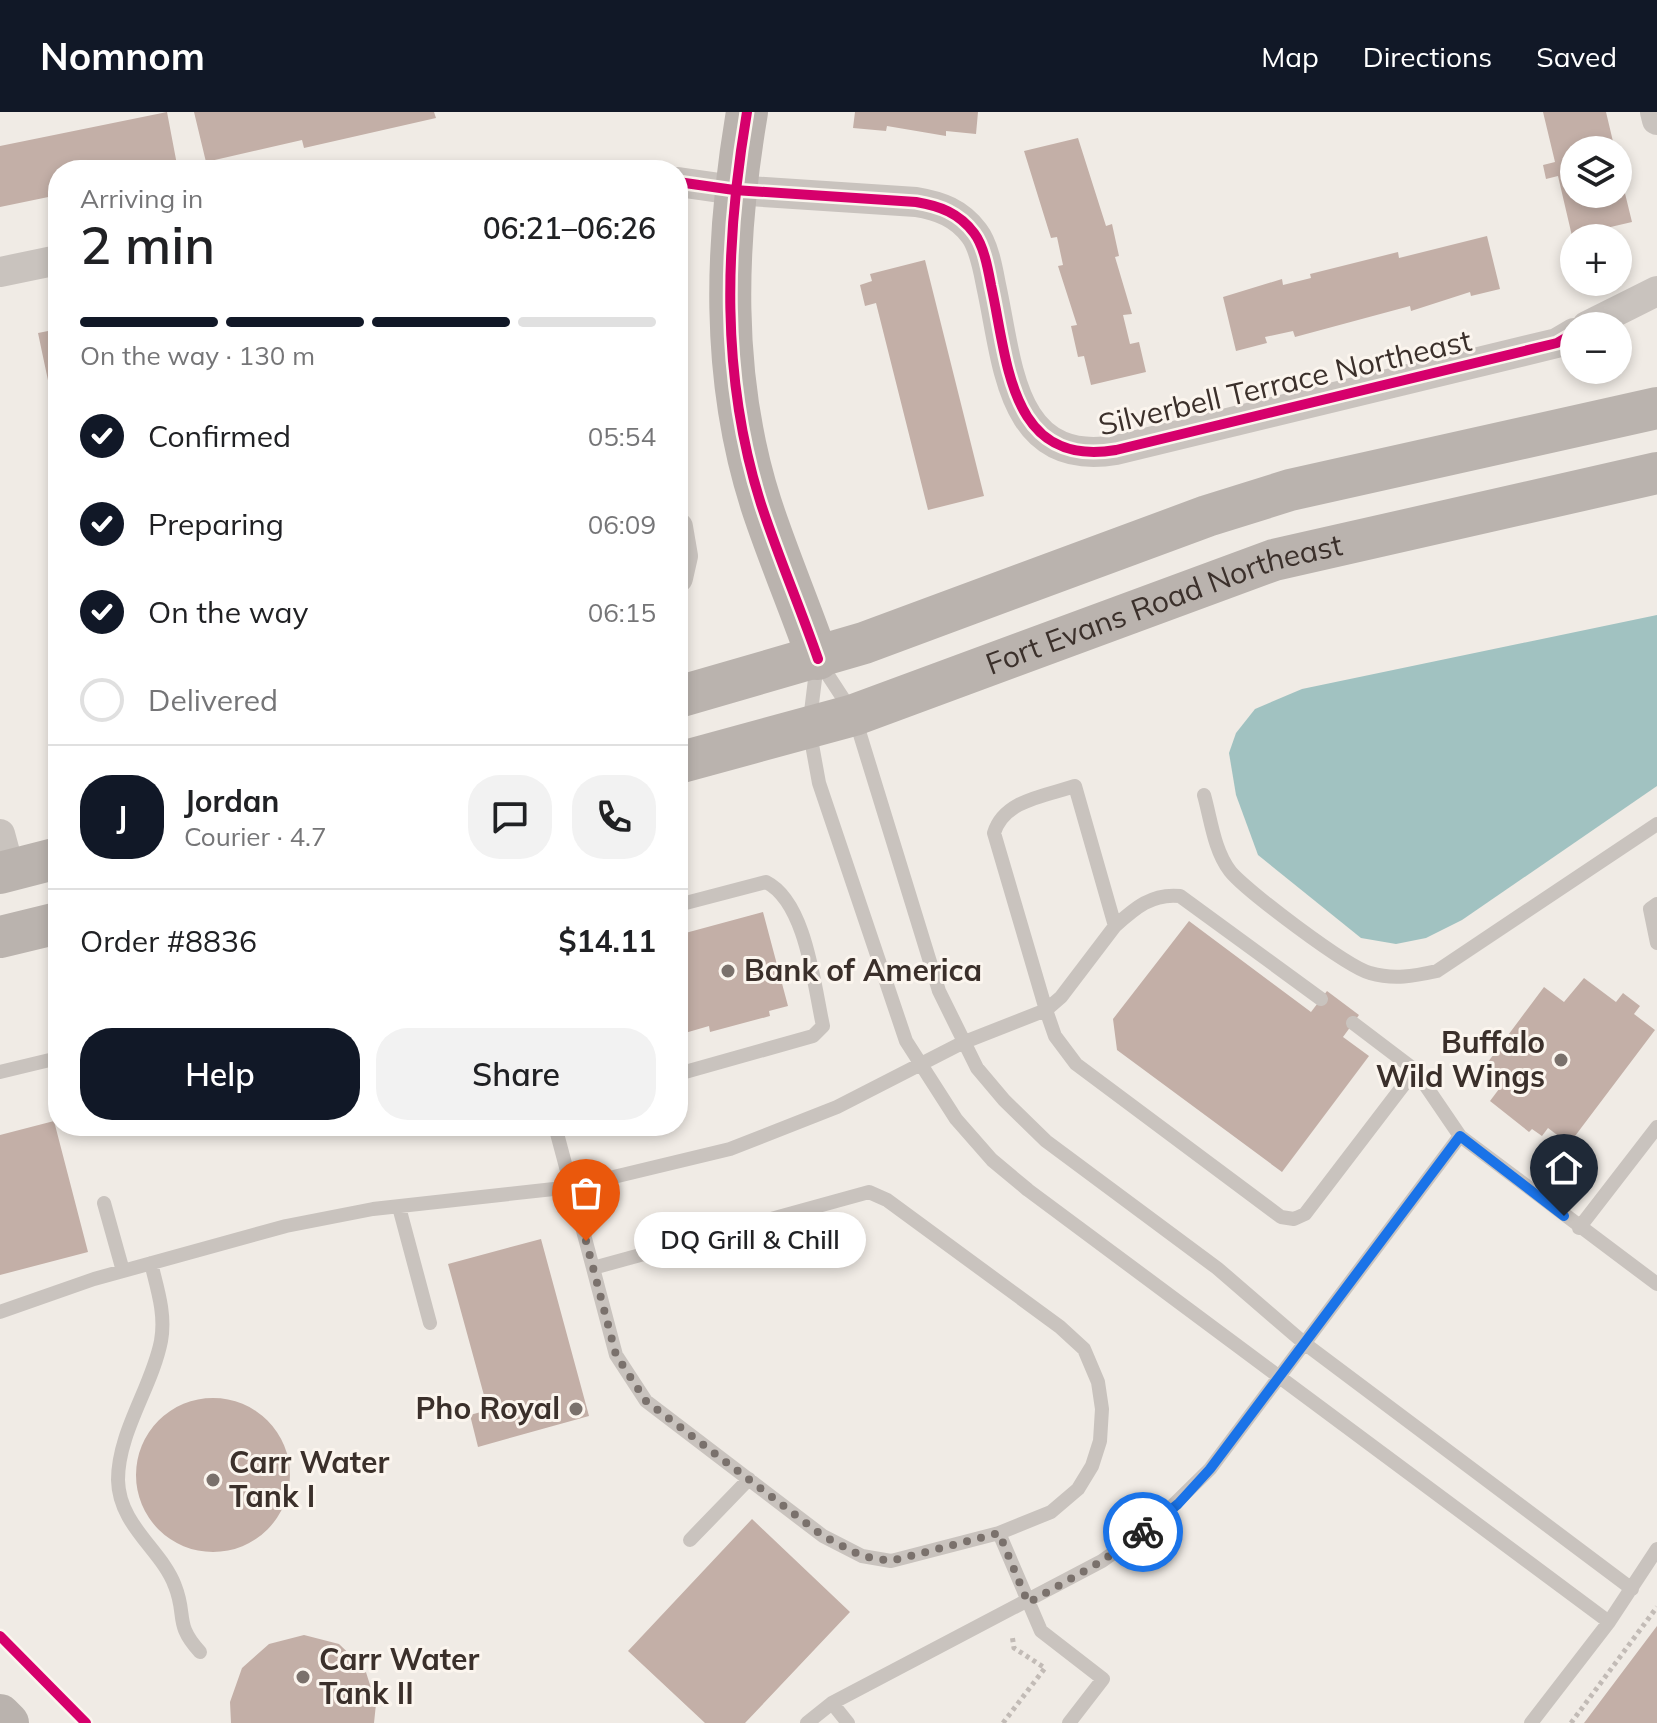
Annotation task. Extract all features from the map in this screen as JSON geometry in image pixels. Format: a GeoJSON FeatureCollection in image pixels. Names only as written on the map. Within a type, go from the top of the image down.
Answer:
{"type":"FeatureCollection","features":[{"type":"Feature","properties":{"kind":"main road"},"geometry":{"type":"LineString","coordinates":[[747,112],[734,190],[729,294],[740,409],[761,504],[818,659]]}},
{"type":"Feature","properties":{"kind":"main road"},"geometry":{"type":"LineString","coordinates":[[688,694],[818,659],[1207,516],[1290,490],[1657,408]]}},
{"type":"Feature","properties":{"kind":"main road","name":"Fort Evans Road Northeast"},"geometry":{"type":"LineString","coordinates":[[688,760],[854,715],[1274,560],[1657,473]]}},
{"type":"Feature","properties":{"kind":"main road"},"geometry":{"type":"LineString","coordinates":[[3,859],[48,858]]}},
{"type":"Feature","properties":{"kind":"main road"},"geometry":{"type":"LineString","coordinates":[[0,937],[48,925]]}},
{"type":"Feature","properties":{"kind":"main road"},"geometry":{"type":"LineString","coordinates":[[0,1715],[8,1723]]}},
{"type":"Feature","properties":{"kind":"street"},"geometry":{"type":"LineString","coordinates":[[1655,112],[1657,120]]}},
{"type":"Feature","properties":{"kind":"street","name":"Silverbell Terrace Northeast"},"geometry":{"type":"LineString","coordinates":[[688,183],[734,190],[916,202],[942,207],[964,221],[977,236],[988,271],[1018,404],[1046,441],[1082,452],[1116,450],[1560,341]]}},
{"type":"Feature","properties":{"kind":"street"},"geometry":{"type":"LineString","coordinates":[[0,272],[48,262]]}},
{"type":"Feature","properties":{"kind":"street"},"geometry":{"type":"LineString","coordinates":[[1615,312],[1657,291]]}},
{"type":"Feature","properties":{"kind":"lane"},"geometry":{"type":"LineString","coordinates":[[818,659],[854,715],[939,991],[962,1043],[995,1089],[1046,1141],[1217,1268],[1304,1343],[1632,1589]]}},
{"type":"Feature","properties":{"kind":"lane"},"geometry":{"type":"LineString","coordinates":[[818,659],[809,728],[819,783],[906,1041],[956,1119],[992,1160],[1609,1622]]}},
{"type":"Feature","properties":{"kind":"lane"},"geometry":{"type":"LineString","coordinates":[[1115,926],[1075,786],[1010,808],[998,817],[994,833],[1055,1036],[1076,1064],[1281,1217],[1294,1219],[1305,1214],[1415,1070]]}},
{"type":"Feature","properties":{"kind":"lane"},"geometry":{"type":"LineString","coordinates":[[1204,795],[1219,852],[1231,873],[1338,957],[1368,973],[1399,979],[1437,971],[1657,824]]}},
{"type":"Feature","properties":{"kind":"lane"},"geometry":{"type":"LineString","coordinates":[[688,902],[766,882],[779,889],[789,901],[805,943],[823,1026],[813,1036],[688,1071]]}},
{"type":"Feature","properties":{"kind":"lane"},"geometry":{"type":"LineString","coordinates":[[0,1312],[123,1271],[286,1226],[399,1207],[572,1187],[730,1149],[837,1107],[962,1043],[1046,1010],[1061,997],[1115,926],[1140,903],[1169,895],[1180,896],[1321,999]]}},
{"type":"Feature","properties":{"kind":"lane"},"geometry":{"type":"LineString","coordinates":[[1657,904],[1650,909],[1657,943]]}},
{"type":"Feature","properties":{"kind":"lane"},"geometry":{"type":"LineString","coordinates":[[1353,1023],[1415,1070],[1460,1136],[1657,1284]]}},
{"type":"Feature","properties":{"kind":"lane"},"geometry":{"type":"LineString","coordinates":[[0,1072],[48,1060]]}},
{"type":"Feature","properties":{"kind":"lane"},"geometry":{"type":"LineString","coordinates":[[1579,1228],[1657,1127]]}},
{"type":"Feature","properties":{"kind":"lane"},"geometry":{"type":"LineString","coordinates":[[558,1136],[616,1355],[629,1380],[646,1401],[823,1536],[862,1556],[891,1561],[999,1533],[1051,1512],[1078,1489],[1092,1466],[1100,1441],[1098,1382],[1084,1349],[1060,1327],[887,1200],[869,1192],[593,1268]]}},
{"type":"Feature","properties":{"kind":"lane"},"geometry":{"type":"LineString","coordinates":[[807,1723],[832,1703],[1028,1603],[1102,1561],[1178,1504],[1210,1469],[1460,1136]]}},
{"type":"Feature","properties":{"kind":"lane"},"geometry":{"type":"LineString","coordinates":[[104,1203],[123,1271]]}},
{"type":"Feature","properties":{"kind":"lane"},"geometry":{"type":"LineString","coordinates":[[399,1207],[430,1323]]}},
{"type":"Feature","properties":{"kind":"lane"},"geometry":{"type":"LineString","coordinates":[[151,1263],[163,1312],[162,1340],[126,1441],[118,1480],[123,1505],[175,1585],[185,1636],[200,1652]]}},
{"type":"Feature","properties":{"kind":"lane"},"geometry":{"type":"LineString","coordinates":[[690,1540],[749,1479]]}},
{"type":"Feature","properties":{"kind":"lane"},"geometry":{"type":"LineString","coordinates":[[999,1533],[1041,1631],[1103,1679],[1069,1723]]}},
{"type":"Feature","properties":{"kind":"lane"},"geometry":{"type":"LineString","coordinates":[[1531,1723],[1609,1622],[1657,1549]]}},
{"type":"Feature","properties":{"kind":"lane"},"geometry":{"type":"LineString","coordinates":[[832,1703],[848,1723]]}},
{"type":"Feature","properties":{"kind":"path"},"geometry":{"type":"LineString","coordinates":[[1571,1723],[1657,1607]]}},
{"type":"Feature","properties":{"kind":"path"},"geometry":{"type":"LineString","coordinates":[[1003,1615],[1015,1642],[1014,1648],[1045,1668],[1003,1723]]}},
{"type":"Feature","properties":{"kind":"path"},"geometry":{"type":"LineString","coordinates":[[0,1636],[86,1723]]}},
{"type":"Feature","properties":{"kind":"water"},"geometry":{"type":"Polygon","coordinates":[[[1657,615],[1657,786],[1462,920],[1426,938],[1396,944],[1361,938],[1258,855],[1236,795],[1229,753],[1236,733],[1255,709],[1302,689],[1657,615]]]}},
{"type":"Feature","properties":{"kind":"building"},"geometry":{"type":"Polygon","coordinates":[[[167,112],[176,160],[48,160],[48,197],[0,207],[0,146],[167,112]]]}},
{"type":"Feature","properties":{"kind":"building"},"geometry":{"type":"Polygon","coordinates":[[[194,112],[434,112],[436,118],[304,148],[302,140],[206,160],[194,112]]]}},
{"type":"Feature","properties":{"kind":"building"},"geometry":{"type":"Polygon","coordinates":[[[855,112],[978,112],[976,134],[946,131],[946,136],[887,126],[886,131],[853,128],[855,112]]]}},
{"type":"Feature","properties":{"kind":"building"},"geometry":{"type":"Polygon","coordinates":[[[1543,112],[1606,112],[1612,136],[1560,136],[1560,185],[1558,176],[1546,179],[1543,165],[1555,162],[1543,112]]]}},
{"type":"Feature","properties":{"kind":"building"},"geometry":{"type":"Polygon","coordinates":[[[1078,138],[1106,226],[1112,224],[1119,256],[1115,257],[1132,314],[1123,315],[1130,344],[1139,342],[1146,372],[1091,385],[1084,356],[1078,357],[1071,326],[1077,325],[1058,266],[1063,265],[1057,237],[1051,238],[1024,151],[1078,138]]]}},
{"type":"Feature","properties":{"kind":"building"},"geometry":{"type":"Polygon","coordinates":[[[1565,208],[1629,208],[1632,222],[1623,224],[1569,224],[1565,208]]]}},
{"type":"Feature","properties":{"kind":"building"},"geometry":{"type":"Polygon","coordinates":[[[1487,236],[1500,289],[1471,296],[1470,292],[1411,311],[1410,306],[1295,337],[1293,331],[1265,337],[1267,343],[1236,351],[1223,297],[1282,279],[1283,285],[1311,278],[1310,274],[1398,252],[1399,258],[1487,236]]]}},
{"type":"Feature","properties":{"kind":"building"},"geometry":{"type":"Polygon","coordinates":[[[925,260],[984,496],[928,510],[876,303],[865,306],[860,285],[872,281],[870,274],[925,260]]]}},
{"type":"Feature","properties":{"kind":"building"},"geometry":{"type":"Polygon","coordinates":[[[48,331],[48,380],[38,333],[48,331]]]}},
{"type":"Feature","properties":{"kind":"building","name":"Bank of America"},"geometry":{"type":"Polygon","coordinates":[[[763,912],[788,1006],[769,1011],[770,1016],[710,1032],[709,1026],[688,1032],[688,932],[763,912]]]}},
{"type":"Feature","properties":{"kind":"building"},"geometry":{"type":"Polygon","coordinates":[[[1189,921],[1311,1012],[1327,991],[1359,1015],[1343,1037],[1369,1056],[1282,1172],[1117,1050],[1113,1019],[1189,921]]]}},
{"type":"Feature","properties":{"kind":"building"},"geometry":{"type":"Polygon","coordinates":[[[1584,978],[1616,1002],[1623,993],[1640,1006],[1634,1014],[1655,1030],[1569,1144],[1548,1128],[1542,1136],[1532,1129],[1529,1132],[1490,1101],[1502,1085],[1482,1070],[1544,987],[1564,1002],[1584,978]]]}},
{"type":"Feature","properties":{"kind":"building"},"geometry":{"type":"Polygon","coordinates":[[[48,1123],[48,1136],[58,1136],[88,1252],[0,1275],[0,1135],[48,1123]]]}},
{"type":"Feature","properties":{"kind":"building"},"geometry":{"type":"Polygon","coordinates":[[[541,1239],[589,1416],[478,1447],[470,1415],[488,1410],[448,1264],[541,1239]]]}},
{"type":"Feature","properties":{"kind":"building","name":"Carr Water Tank I"},"geometry":{"type":"Polygon","coordinates":[[[213,1398],[242,1404],[267,1421],[284,1446],[290,1475],[284,1504],[267,1529],[242,1546],[213,1552],[184,1546],[159,1529],[142,1504],[136,1475],[142,1446],[159,1421],[184,1404],[213,1398]]]}},
{"type":"Feature","properties":{"kind":"building"},"geometry":{"type":"Polygon","coordinates":[[[752,1519],[850,1612],[745,1723],[705,1723],[628,1651],[752,1519]]]}},
{"type":"Feature","properties":{"kind":"building"},"geometry":{"type":"Polygon","coordinates":[[[1657,1626],[1657,1723],[1584,1723],[1657,1626]]]}},
{"type":"Feature","properties":{"kind":"building","name":"Carr Water Tank II"},"geometry":{"type":"Polygon","coordinates":[[[304,1635],[339,1644],[365,1669],[376,1704],[374,1723],[231,1723],[230,1702],[242,1668],[269,1644],[304,1635]]]}},
{"type":"Feature","properties":{"kind":"cycle path"},"geometry":{"type":"LineString","coordinates":[[747,112],[731,259],[730,309],[738,407],[761,504],[818,659]]}},
{"type":"Feature","properties":{"kind":"cycle path"},"geometry":{"type":"LineString","coordinates":[[688,183],[734,190],[916,202],[955,215],[974,233],[983,251],[1010,375],[1020,403],[1034,426],[1054,442],[1081,451],[1116,450],[1560,341]]}},
{"type":"Feature","properties":{"kind":"cycle path"},"geometry":{"type":"LineString","coordinates":[[0,1636],[86,1723]]}},
{"type":"Feature","properties":{"kind":"way so far"},"geometry":{"type":"LineString","coordinates":[[586,1241],[616,1355],[629,1380],[646,1401],[823,1536],[862,1556],[891,1561],[999,1533],[1028,1603],[1102,1561],[1143,1532]]}},
{"type":"Feature","properties":{"kind":"place","name":"Bank of America"},"geometry":{"type":"Point","coordinates":[728,971]}},
{"type":"Feature","properties":{"kind":"place","name":"Buffalo Wild Wings"},"geometry":{"type":"Point","coordinates":[1561,1060]}},
{"type":"Feature","properties":{"kind":"place","name":"DQ Grill & Chill"},"geometry":{"type":"Point","coordinates":[586,1241]}},
{"type":"Feature","properties":{"kind":"place","name":"Pho Royal"},"geometry":{"type":"Point","coordinates":[576,1409]}},
{"type":"Feature","properties":{"kind":"place","name":"Carr Water Tank I"},"geometry":{"type":"Point","coordinates":[213,1480]}},
{"type":"Feature","properties":{"kind":"place","name":"Carr Water Tank II"},"geometry":{"type":"Point","coordinates":[303,1677]}},
{"type":"Feature","properties":{"kind":"route"},"geometry":{"type":"LineString","coordinates":[[1143,1532],[1178,1504],[1210,1469],[1460,1136],[1564,1216]]}}]}
